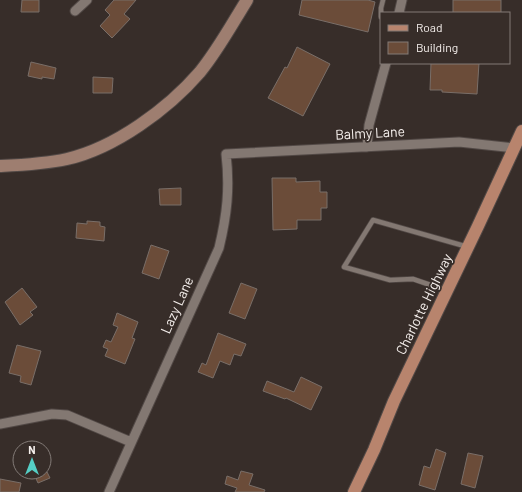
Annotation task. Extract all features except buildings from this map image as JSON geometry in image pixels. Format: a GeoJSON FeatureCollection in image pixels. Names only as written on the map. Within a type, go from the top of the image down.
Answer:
{"type":"FeatureCollection","features":[{"type":"Feature","properties":{"kind":"main road"},"geometry":{"type":"LineString","coordinates":[[0,166],[66,159],[90,152],[124,134],[162,109],[185,88],[200,71],[216,50],[247,0]]}},
{"type":"Feature","properties":{"kind":"main road","name":"Charlotte Highway"},"geometry":{"type":"LineString","coordinates":[[354,492],[374,450],[394,400],[468,248],[522,131]]}},
{"type":"Feature","properties":{"kind":"street"},"geometry":{"type":"LineString","coordinates":[[76,11],[87,0]]}},
{"type":"Feature","properties":{"kind":"street"},"geometry":{"type":"LineString","coordinates":[[399,12],[402,0]]}},
{"type":"Feature","properties":{"kind":"street"},"geometry":{"type":"LineString","coordinates":[[367,147],[369,125],[386,64]]}},
{"type":"Feature","properties":{"kind":"street","name":"Balmy Lane"},"geometry":{"type":"LineString","coordinates":[[226,154],[459,142],[514,148]]}},
{"type":"Feature","properties":{"kind":"street","name":"Lazy Lane"},"geometry":{"type":"LineString","coordinates":[[109,492],[219,248],[228,199],[228,170],[226,154]]}},
{"type":"Feature","properties":{"kind":"street"},"geometry":{"type":"LineString","coordinates":[[0,424],[52,414],[68,415],[131,442]]}},
{"type":"Feature","properties":{"kind":"lane"},"geometry":{"type":"LineString","coordinates":[[381,12],[383,0]]}},
{"type":"Feature","properties":{"kind":"lane"},"geometry":{"type":"LineString","coordinates":[[447,291],[413,279],[390,280],[344,267],[373,220],[468,248]]}}]}
